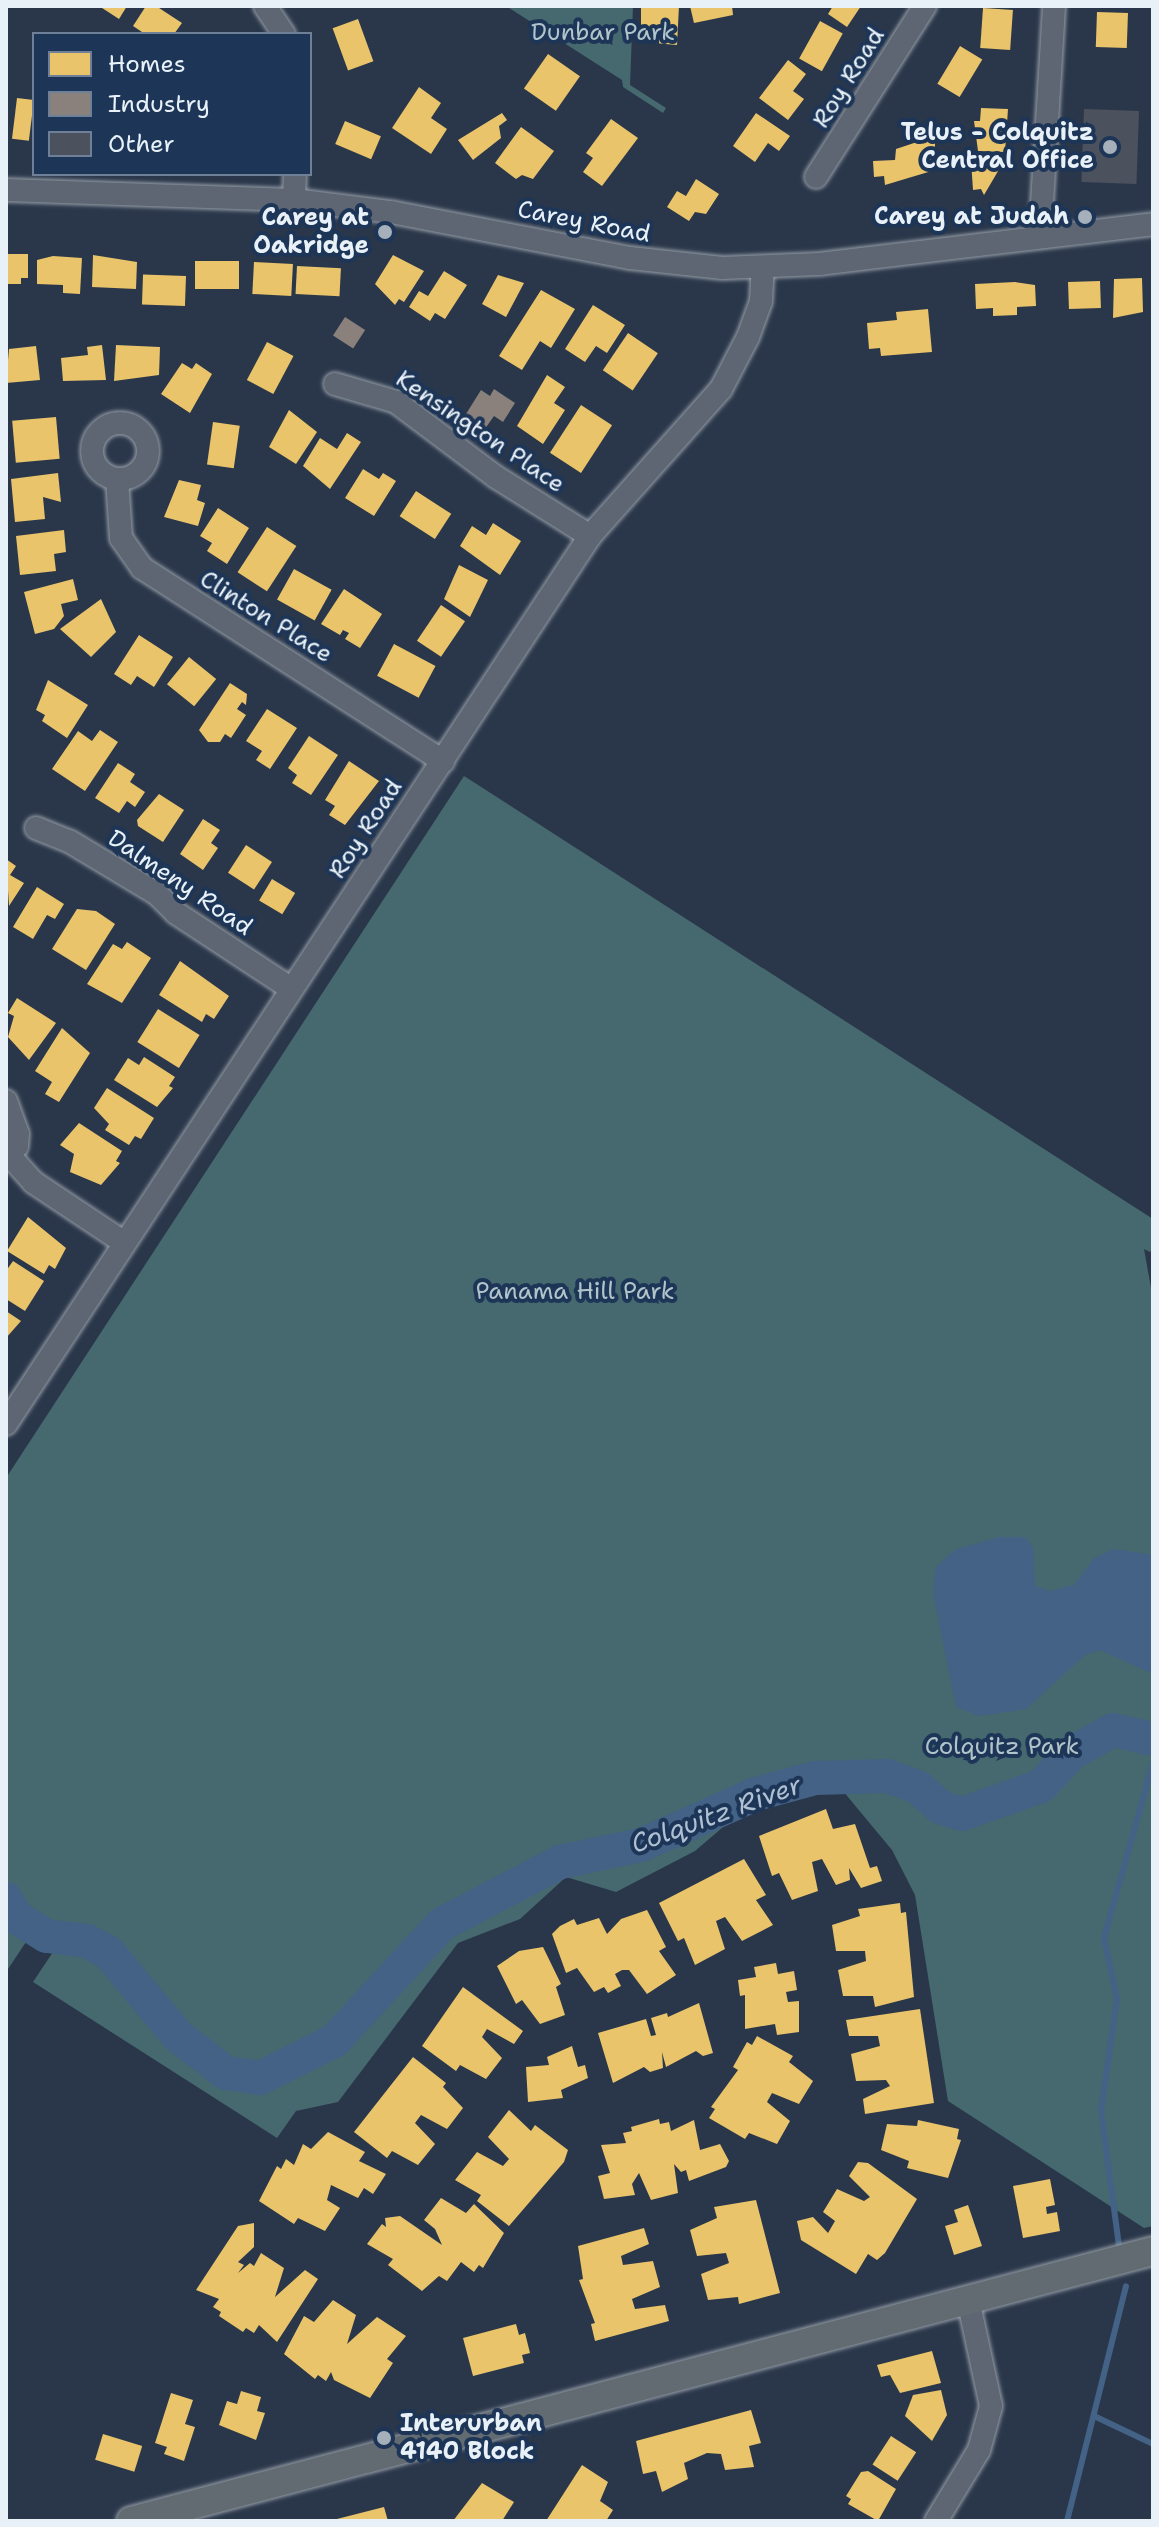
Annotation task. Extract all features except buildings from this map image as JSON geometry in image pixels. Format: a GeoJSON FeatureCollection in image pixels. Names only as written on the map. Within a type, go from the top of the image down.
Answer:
{"type":"FeatureCollection","features":[{"type":"Feature","properties":{"kind":"main road"},"geometry":{"type":"LineString","coordinates":[[131,2521],[1153,2251]]}},
{"type":"Feature","properties":{"kind":"street"},"geometry":{"type":"LineString","coordinates":[[265,6],[283,32]]}},
{"type":"Feature","properties":{"kind":"street","name":"Roy Road"},"geometry":{"type":"LineString","coordinates":[[816,177],[925,6]]}},
{"type":"Feature","properties":{"kind":"street"},"geometry":{"type":"LineString","coordinates":[[1040,236],[1054,6]]}},
{"type":"Feature","properties":{"kind":"street"},"geometry":{"type":"LineString","coordinates":[[294,200],[295,176]]}},
{"type":"Feature","properties":{"kind":"street","name":"Carey Road"},"geometry":{"type":"LineString","coordinates":[[6,190],[294,200],[391,212],[666,263],[763,268],[1153,224]]}},
{"type":"Feature","properties":{"kind":"street","name":"Roy Road"},"geometry":{"type":"LineString","coordinates":[[6,1424],[590,536],[721,389],[748,337],[761,301],[763,268]]}},
{"type":"Feature","properties":{"kind":"street","name":"Kensington Place"},"geometry":{"type":"LineString","coordinates":[[335,384],[396,402],[496,477],[590,536]]}},
{"type":"Feature","properties":{"kind":"street","name":"Clinton Place"},"geometry":{"type":"LineString","coordinates":[[117,479],[121,538],[142,568],[443,761]]}},
{"type":"Feature","properties":{"kind":"street","name":"Dalmeny Road"},"geometry":{"type":"LineString","coordinates":[[36,828],[69,841],[157,894],[176,913],[290,988]]}},
{"type":"Feature","properties":{"kind":"street"},"geometry":{"type":"LineString","coordinates":[[6,1101],[18,1134],[8,1156],[33,1182],[123,1242]]}},
{"type":"Feature","properties":{"kind":"street"},"geometry":{"type":"LineString","coordinates":[[936,2521],[979,2450],[991,2406],[968,2300]]}},
{"type":"Feature","properties":{"kind":"green space","name":"Dunbar Park"},"geometry":{"type":"Polygon","coordinates":[[[506,6],[633,6],[630,85],[666,108],[663,113],[623,87],[622,80],[506,6]]]}},
{"type":"Feature","properties":{"kind":"green space","name":"Panama Hill Park"},"geometry":{"type":"Polygon","coordinates":[[[464,776],[1153,1219],[1153,1247],[1150,1252],[1144,1249],[1153,1299],[1153,2226],[1144,2228],[948,2101],[915,1895],[892,1850],[833,1779],[743,1810],[695,1851],[616,1892],[566,1877],[520,1919],[458,1943],[338,2102],[296,2111],[277,2138],[33,1982],[63,1937],[36,1927],[6,1972],[6,1478],[464,776]]]}},
{"type":"Feature","properties":{"kind":"water"},"geometry":{"type":"Polygon","coordinates":[[[999,1537],[1025,1537],[1033,1547],[1035,1586],[1050,1591],[1074,1585],[1094,1558],[1114,1549],[1153,1555],[1153,1674],[1100,1650],[1085,1655],[1026,1709],[979,1716],[956,1707],[933,1593],[936,1567],[955,1550],[999,1537]]]}},
{"type":"Feature","properties":{"kind":"waterway","name":"Colquitz River"},"geometry":{"type":"LineString","coordinates":[[6,1899],[16,1917],[47,1936],[87,1941],[108,1952],[178,2036],[226,2073],[260,2078],[334,2041],[442,1924],[560,1862],[641,1845],[756,1794],[815,1778],[887,1776],[918,1787],[940,1807],[962,1814],[1041,1786],[1072,1753],[1113,1730],[1153,1739]]}},
{"type":"Feature","properties":{"kind":"waterway"},"geometry":{"type":"LineString","coordinates":[[1119,2246],[1101,2111],[1117,1999],[1104,1938],[1153,1763]]}},
{"type":"Feature","properties":{"kind":"waterway"},"geometry":{"type":"LineString","coordinates":[[1067,2521],[1126,2286]]}},
{"type":"Feature","properties":{"kind":"waterway"},"geometry":{"type":"LineString","coordinates":[[1094,2416],[1153,2444]]}},
{"type":"Feature","properties":{"kind":"place","name":"Telus - Colquitz Central Office"},"geometry":{"type":"Point","coordinates":[1110,147]}},
{"type":"Feature","properties":{"kind":"place","name":"Carey at Judah"},"geometry":{"type":"Point","coordinates":[1085,217]}},
{"type":"Feature","properties":{"kind":"place","name":"Carey at Oakridge"},"geometry":{"type":"Point","coordinates":[385,232]}},
{"type":"Feature","properties":{"kind":"place","name":"Interurban 4140 Block"},"geometry":{"type":"Point","coordinates":[384,2438]}},
{"type":"Feature","properties":{"kind":"park label","name":"Colquitz Park"},"geometry":{"type":"Point","coordinates":[1002,1747]}}]}
